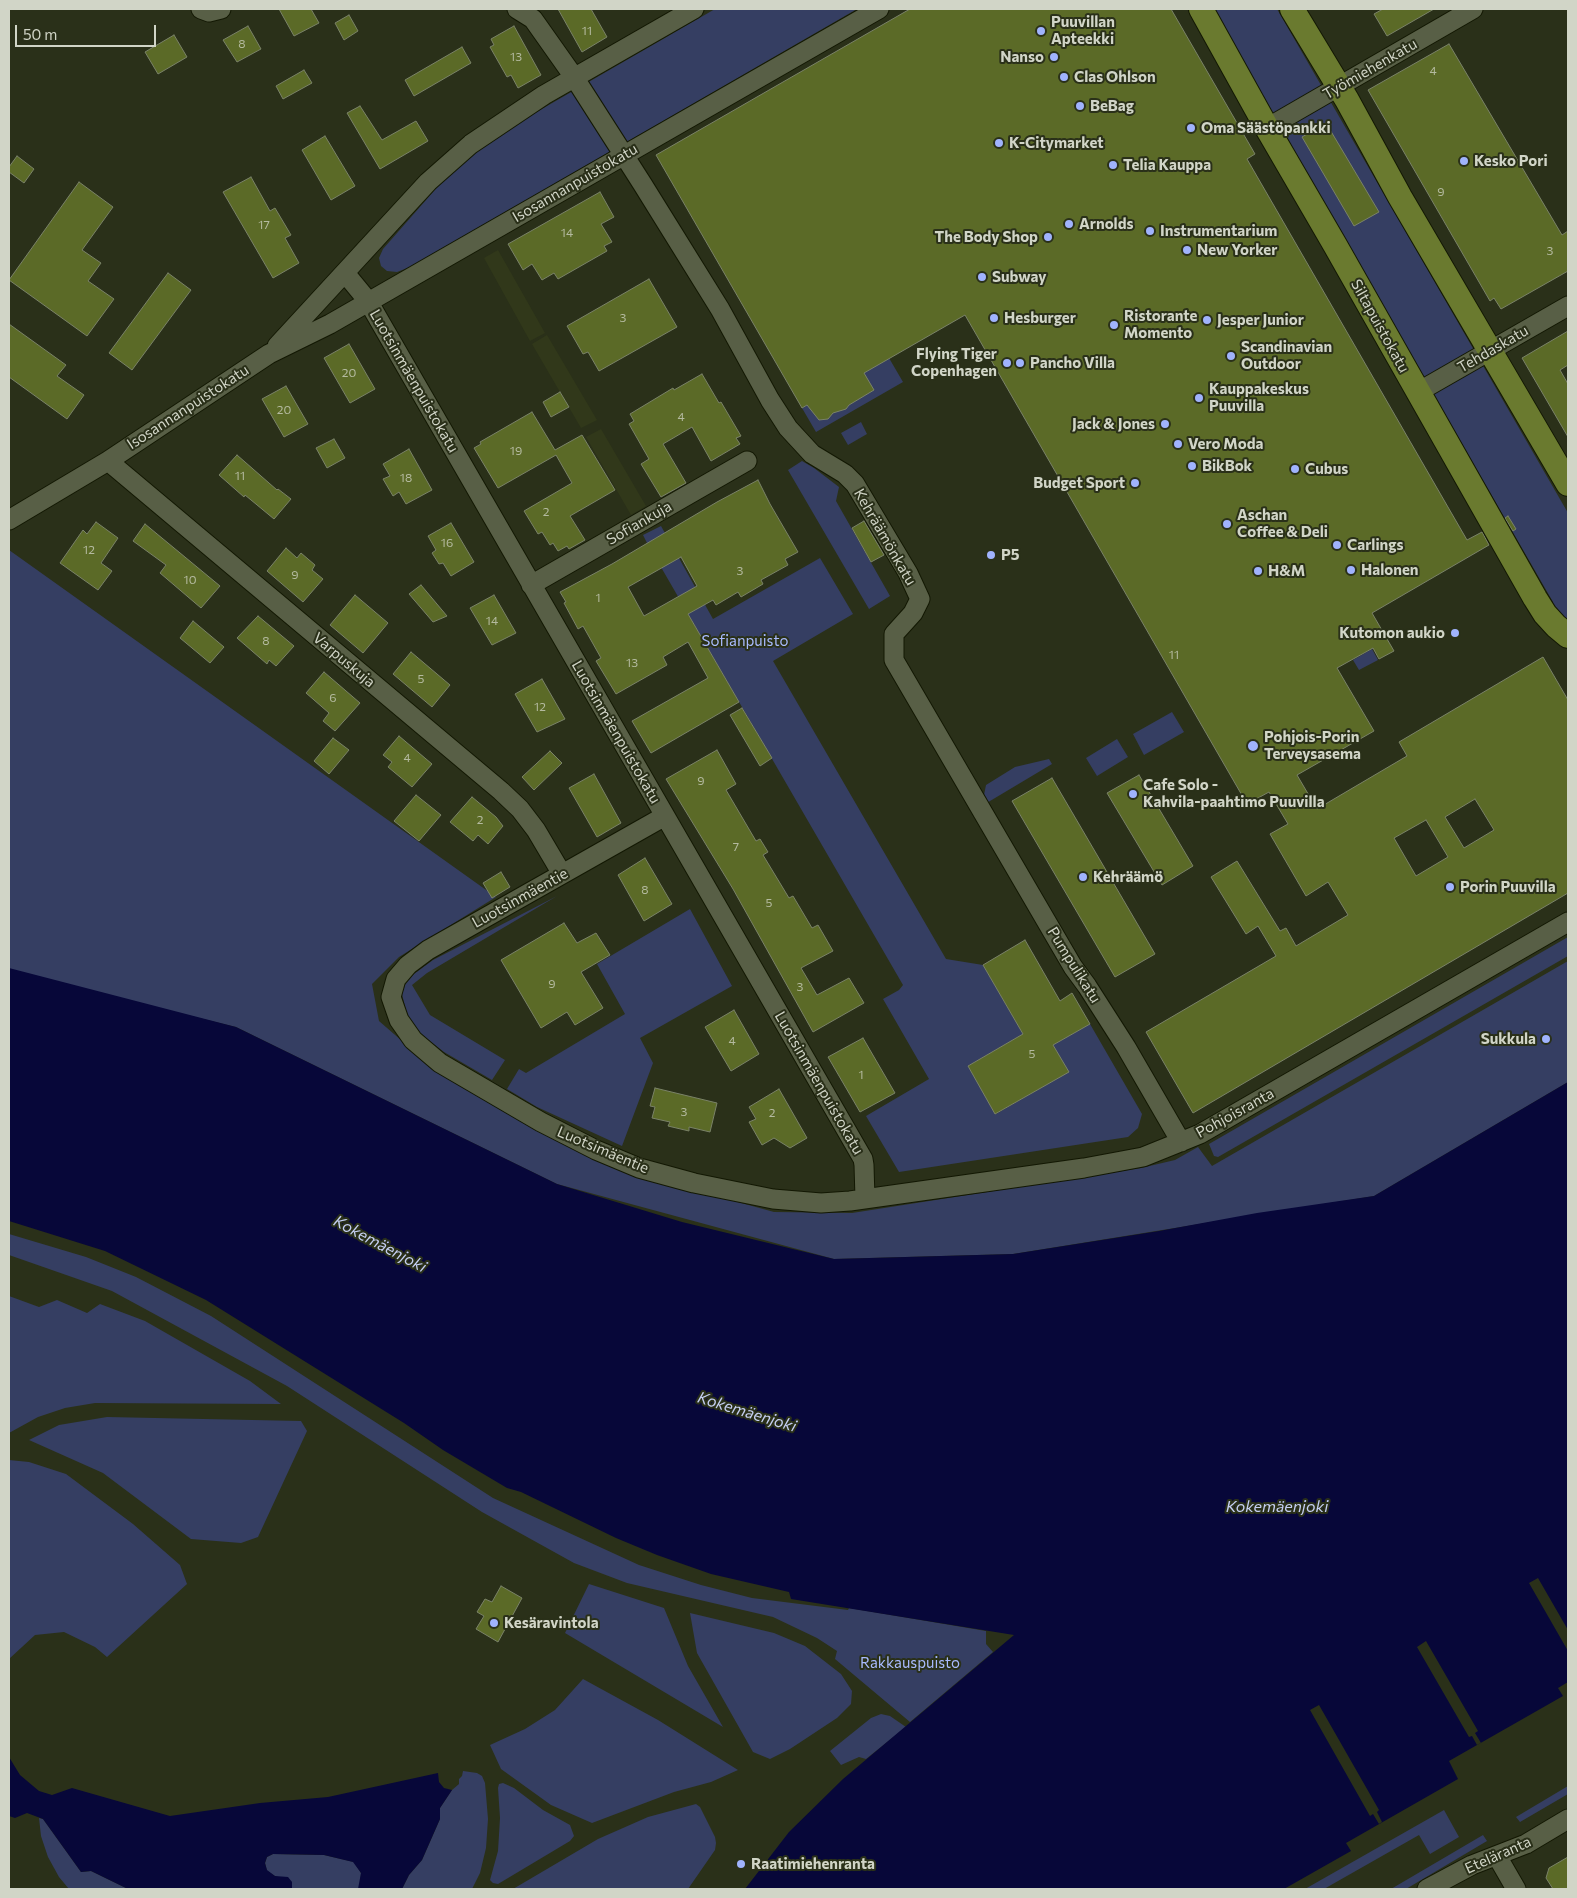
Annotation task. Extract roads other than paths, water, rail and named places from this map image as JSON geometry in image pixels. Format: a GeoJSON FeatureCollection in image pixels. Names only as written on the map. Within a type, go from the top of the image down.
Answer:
{"type":"FeatureCollection","features":[{"type":"Feature","properties":{"kind":"main road","name":"Siltapuistokatu"},"geometry":{"type":"LineString","coordinates":[[1201,9],[1545,614],[1568,636]]}},
{"type":"Feature","properties":{"kind":"main road"},"geometry":{"type":"LineString","coordinates":[[1292,9],[1339,86],[1405,205],[1568,484]]}},
{"type":"Feature","properties":{"kind":"street"},"geometry":{"type":"LineString","coordinates":[[201,9],[209,12],[222,9]]}},
{"type":"Feature","properties":{"kind":"street"},"geometry":{"type":"LineString","coordinates":[[518,9],[533,19],[574,77],[624,156]]}},
{"type":"Feature","properties":{"kind":"street","name":"Isosannanpuistokatu"},"geometry":{"type":"LineString","coordinates":[[269,354],[448,162],[496,126],[574,77],[694,9]]}},
{"type":"Feature","properties":{"kind":"street","name":"Työmiehenkatu"},"geometry":{"type":"LineString","coordinates":[[1267,128],[1473,9]]}},
{"type":"Feature","properties":{"kind":"street","name":"Isosannanpuistokatu"},"geometry":{"type":"LineString","coordinates":[[9,520],[108,461],[269,354],[330,324],[624,156],[869,11]]}},
{"type":"Feature","properties":{"kind":"street","name":"Kehräämönkatu"},"geometry":{"type":"LineString","coordinates":[[624,156],[720,309],[770,400],[788,428],[812,454],[845,474],[855,484],[908,572],[920,599],[913,612],[894,634],[894,660],[967,786]]}},
{"type":"Feature","properties":{"kind":"street","name":"Luotsinmäenpuistokatu"},"geometry":{"type":"LineString","coordinates":[[345,273],[368,301],[863,1159],[865,1199]]}},
{"type":"Feature","properties":{"kind":"street","name":"Tehdaskatu"},"geometry":{"type":"LineString","coordinates":[[1418,392],[1568,306]]}},
{"type":"Feature","properties":{"kind":"street","name":"Varpuskuja"},"geometry":{"type":"LineString","coordinates":[[108,461],[501,791],[520,809],[562,874]]}},
{"type":"Feature","properties":{"kind":"street","name":"Sofiankuja"},"geometry":{"type":"LineString","coordinates":[[531,585],[747,461]]}},
{"type":"Feature","properties":{"kind":"street","name":"Pumpulikatu"},"geometry":{"type":"LineString","coordinates":[[967,786],[1073,967],[1126,1046],[1181,1142]]}},
{"type":"Feature","properties":{"kind":"street","name":"Luotsinmäentie"},"geometry":{"type":"LineString","coordinates":[[391,997],[396,979],[408,965],[428,950],[665,816]]}},
{"type":"Feature","properties":{"kind":"street","name":"Pohjoisranta"},"geometry":{"type":"LineString","coordinates":[[865,1199],[1143,1157],[1209,1129],[1568,922]]}},
{"type":"Feature","properties":{"kind":"street","name":"Luotsimäentie"},"geometry":{"type":"LineString","coordinates":[[391,997],[399,1020],[413,1040],[440,1062],[541,1122],[596,1150],[639,1168],[694,1183],[773,1200],[821,1203],[865,1199]]}},
{"type":"Feature","properties":{"kind":"street","name":"Eteläranta"},"geometry":{"type":"LineString","coordinates":[[1427,1889],[1472,1866],[1526,1844],[1568,1819]]}},
{"type":"Feature","properties":{"kind":"street"},"geometry":{"type":"LineString","coordinates":[[1497,1856],[1516,1889]]}},
{"type":"Feature","properties":{"kind":"water","name":"Kokemäenjoki"},"geometry":{"type":"Polygon","coordinates":[[[9,968],[236,1027],[557,1184],[682,1222],[834,1259],[1013,1254],[1159,1231],[1257,1213],[1374,1196],[1568,1082],[1568,1682],[1558,1688],[1563,1696],[1449,1761],[1458,1779],[1346,1843],[1351,1851],[1284,1889],[745,1889],[789,1832],[843,1779],[1014,1635],[791,1599],[789,1592],[711,1574],[657,1555],[616,1538],[521,1492],[507,1488],[443,1450],[404,1423],[206,1300],[105,1251],[9,1221],[9,968]]]}},
{"type":"Feature","properties":{"kind":"water"},"geometry":{"type":"Polygon","coordinates":[[[9,1757],[20,1775],[39,1791],[52,1795],[72,1788],[170,1816],[260,1803],[328,1797],[438,1773],[439,1782],[444,1788],[452,1790],[440,1808],[440,1819],[422,1860],[409,1875],[402,1889],[358,1889],[361,1873],[353,1862],[324,1855],[273,1854],[267,1857],[265,1863],[267,1870],[275,1876],[288,1877],[292,1882],[292,1889],[128,1889],[91,1871],[81,1872],[43,1819],[27,1813],[15,1818],[9,1816],[9,1757]]]}},
{"type":"Feature","properties":{"kind":"place","name":"Puuvillan Apteekki"},"geometry":{"type":"Point","coordinates":[1041,31]}},
{"type":"Feature","properties":{"kind":"place","name":"Nanso"},"geometry":{"type":"Point","coordinates":[1054,57]}},
{"type":"Feature","properties":{"kind":"place","name":"Clas Ohlson"},"geometry":{"type":"Point","coordinates":[1064,77]}},
{"type":"Feature","properties":{"kind":"place","name":"BeBag"},"geometry":{"type":"Point","coordinates":[1080,106]}},
{"type":"Feature","properties":{"kind":"place","name":"Oma Säästöpankki"},"geometry":{"type":"Point","coordinates":[1191,128]}},
{"type":"Feature","properties":{"kind":"place","name":"K-Citymarket"},"geometry":{"type":"Point","coordinates":[999,143]}},
{"type":"Feature","properties":{"kind":"place","name":"Kesko Pori"},"geometry":{"type":"Point","coordinates":[1464,161]}},
{"type":"Feature","properties":{"kind":"place","name":"Telia Kauppa"},"geometry":{"type":"Point","coordinates":[1113,165]}},
{"type":"Feature","properties":{"kind":"place","name":"Arnolds"},"geometry":{"type":"Point","coordinates":[1069,224]}},
{"type":"Feature","properties":{"kind":"place","name":"Instrumentarium"},"geometry":{"type":"Point","coordinates":[1150,231]}},
{"type":"Feature","properties":{"kind":"place","name":"The Body Shop"},"geometry":{"type":"Point","coordinates":[1048,237]}},
{"type":"Feature","properties":{"kind":"place","name":"New Yorker"},"geometry":{"type":"Point","coordinates":[1187,250]}},
{"type":"Feature","properties":{"kind":"place","name":"Subway"},"geometry":{"type":"Point","coordinates":[982,277]}},
{"type":"Feature","properties":{"kind":"place","name":"Hesburger"},"geometry":{"type":"Point","coordinates":[994,318]}},
{"type":"Feature","properties":{"kind":"place","name":"Jesper Junior"},"geometry":{"type":"Point","coordinates":[1207,320]}},
{"type":"Feature","properties":{"kind":"place","name":"Ristorante Momento"},"geometry":{"type":"Point","coordinates":[1114,325]}},
{"type":"Feature","properties":{"kind":"place","name":"Scandinavian Outdoor"},"geometry":{"type":"Point","coordinates":[1231,356]}},
{"type":"Feature","properties":{"kind":"place","name":"Flying Tiger Copenhagen"},"geometry":{"type":"Point","coordinates":[1007,363]}},
{"type":"Feature","properties":{"kind":"place","name":"Pancho Villa"},"geometry":{"type":"Point","coordinates":[1020,363]}},
{"type":"Feature","properties":{"kind":"place","name":"Kauppakeskus Puuvilla"},"geometry":{"type":"Point","coordinates":[1199,398]}},
{"type":"Feature","properties":{"kind":"place","name":"Jack & Jones"},"geometry":{"type":"Point","coordinates":[1165,424]}},
{"type":"Feature","properties":{"kind":"place","name":"Vero Moda"},"geometry":{"type":"Point","coordinates":[1178,444]}},
{"type":"Feature","properties":{"kind":"place","name":"BikBok"},"geometry":{"type":"Point","coordinates":[1192,466]}},
{"type":"Feature","properties":{"kind":"place","name":"Cubus"},"geometry":{"type":"Point","coordinates":[1295,469]}},
{"type":"Feature","properties":{"kind":"place","name":"Budget Sport"},"geometry":{"type":"Point","coordinates":[1135,483]}},
{"type":"Feature","properties":{"kind":"place","name":"Aschan Coffee & Deli"},"geometry":{"type":"Point","coordinates":[1227,524]}},
{"type":"Feature","properties":{"kind":"place","name":"Carlings"},"geometry":{"type":"Point","coordinates":[1337,545]}},
{"type":"Feature","properties":{"kind":"place","name":"P5"},"geometry":{"type":"Point","coordinates":[991,555]}},
{"type":"Feature","properties":{"kind":"place","name":"Halonen"},"geometry":{"type":"Point","coordinates":[1351,570]}},
{"type":"Feature","properties":{"kind":"place","name":"H&M"},"geometry":{"type":"Point","coordinates":[1258,571]}},
{"type":"Feature","properties":{"kind":"place","name":"Kutomon aukio"},"geometry":{"type":"Point","coordinates":[1455,633]}},
{"type":"Feature","properties":{"kind":"place","name":"Pohjois-Porin Terveysasema"},"geometry":{"type":"Point","coordinates":[1253,746]}},
{"type":"Feature","properties":{"kind":"place","name":"Cafe Solo - Kahvila-paahtimo Puuvilla"},"geometry":{"type":"Point","coordinates":[1133,794]}},
{"type":"Feature","properties":{"kind":"place","name":"Kehräämö"},"geometry":{"type":"Point","coordinates":[1083,877]}},
{"type":"Feature","properties":{"kind":"place","name":"Porin Puuvilla"},"geometry":{"type":"Point","coordinates":[1450,887]}},
{"type":"Feature","properties":{"kind":"place","name":"Sukkula"},"geometry":{"type":"Point","coordinates":[1546,1039]}},
{"type":"Feature","properties":{"kind":"place","name":"Kesäravintola"},"geometry":{"type":"Point","coordinates":[494,1623]}},
{"type":"Feature","properties":{"kind":"place","name":"Raatimiehenranta"},"geometry":{"type":"Point","coordinates":[741,1864]}},
{"type":"Feature","properties":{"kind":"park label","name":"Sofianpuisto"},"geometry":{"type":"Point","coordinates":[745,641]}},
{"type":"Feature","properties":{"kind":"park label","name":"Rakkauspuisto"},"geometry":{"type":"Point","coordinates":[910,1663]}}]}
